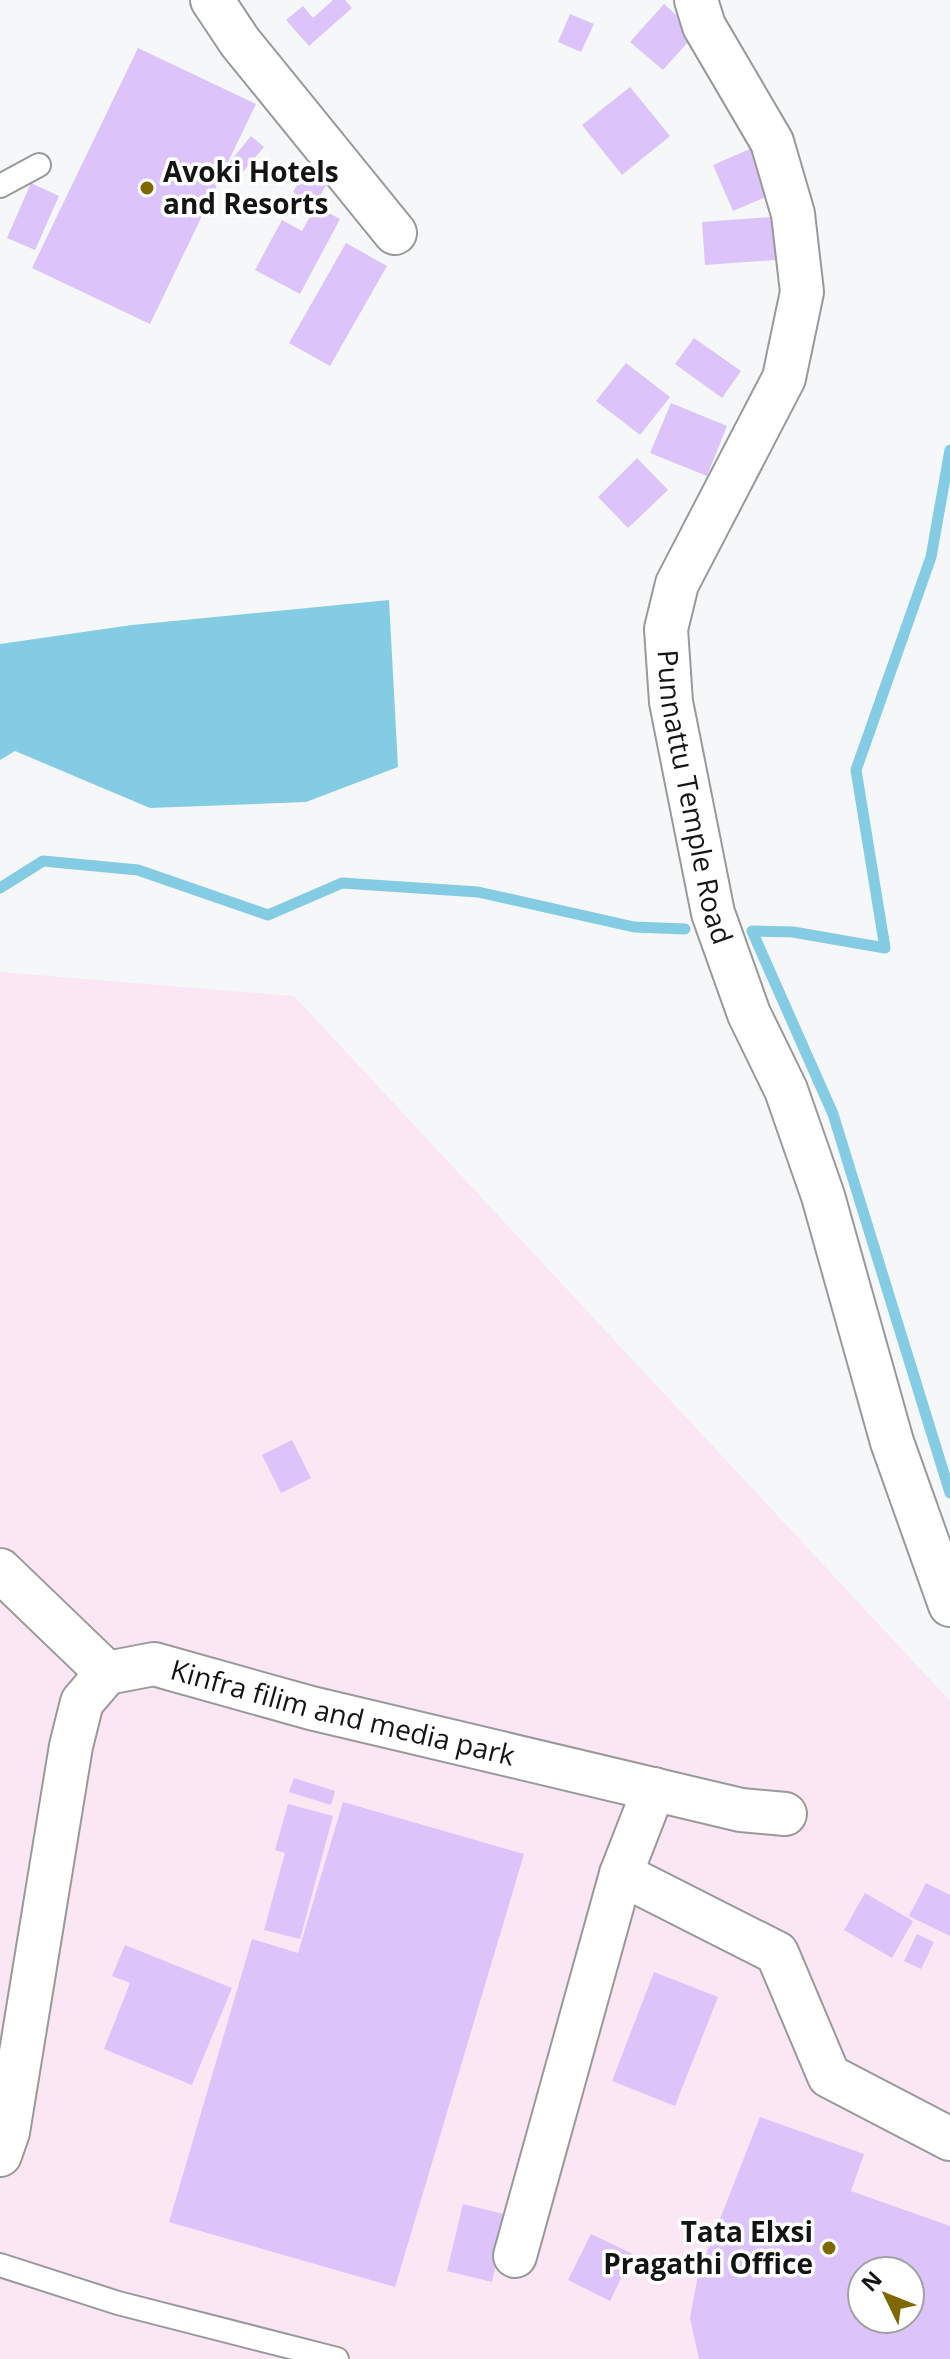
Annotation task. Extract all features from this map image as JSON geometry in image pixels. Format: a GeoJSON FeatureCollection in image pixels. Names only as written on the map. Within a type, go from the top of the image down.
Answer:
{"type":"FeatureCollection","features":[{"type":"Feature","properties":{"kind":"street"},"geometry":{"type":"LineString","coordinates":[[212,0],[240,42],[395,233]]}},
{"type":"Feature","properties":{"kind":"street","name":"Punnattu Temple Road"},"geometry":{"type":"LineString","coordinates":[[696,0],[704,26],[772,142],[793,214],[802,292],[784,378],[677,584],[666,629],[671,702],[713,913],[749,1014],[786,1090],[823,1196],[892,1442],[950,1605]]}},
{"type":"Feature","properties":{"kind":"street"},"geometry":{"type":"LineString","coordinates":[[0,1570],[107,1673],[82,1702],[71,1746],[8,2132],[0,2155]]}},
{"type":"Feature","properties":{"kind":"street","name":"Kinfra filim and media park"},"geometry":{"type":"LineString","coordinates":[[107,1673],[154,1664],[311,1708],[741,1810],[785,1814]]}},
{"type":"Feature","properties":{"kind":"street"},"geometry":{"type":"LineString","coordinates":[[515,2256],[621,1874],[654,1789]]}},
{"type":"Feature","properties":{"kind":"street"},"geometry":{"type":"LineString","coordinates":[[621,1874],[777,1953],[829,2076],[950,2139]]}},
{"type":"Feature","properties":{"kind":"lane"},"geometry":{"type":"LineString","coordinates":[[0,186],[39,165]]}},
{"type":"Feature","properties":{"kind":"lane"},"geometry":{"type":"LineString","coordinates":[[0,2265],[118,2303],[337,2359]]}},
{"type":"Feature","properties":{"kind":"shaded area"},"geometry":{"type":"Polygon","coordinates":[[[0,972],[294,996],[950,1701],[950,2359],[0,2359],[0,972]]]}},
{"type":"Feature","properties":{"kind":"water"},"geometry":{"type":"Polygon","coordinates":[[[389,600],[398,767],[306,802],[150,808],[15,751],[0,760],[0,644],[132,625],[389,600]]]}},
{"type":"Feature","properties":{"kind":"building"},"geometry":{"type":"Polygon","coordinates":[[[333,0],[345,0],[352,8],[309,46],[286,20],[303,6],[313,18],[333,0]]]}},
{"type":"Feature","properties":{"kind":"building"},"geometry":{"type":"Polygon","coordinates":[[[664,4],[696,33],[663,70],[630,42],[664,4]]]}},
{"type":"Feature","properties":{"kind":"building"},"geometry":{"type":"Polygon","coordinates":[[[570,14],[594,24],[581,52],[558,42],[570,14]]]}},
{"type":"Feature","properties":{"kind":"building"},"geometry":{"type":"Polygon","coordinates":[[[138,48],[256,104],[150,324],[32,268],[138,48]]]}},
{"type":"Feature","properties":{"kind":"building"},"geometry":{"type":"Polygon","coordinates":[[[630,87],[670,136],[622,175],[582,125],[630,87]]]}},
{"type":"Feature","properties":{"kind":"building"},"geometry":{"type":"Polygon","coordinates":[[[251,136],[264,147],[241,174],[229,163],[251,136]]]}},
{"type":"Feature","properties":{"kind":"building"},"geometry":{"type":"Polygon","coordinates":[[[759,145],[780,191],[733,211],[713,165],[759,145]]]}},
{"type":"Feature","properties":{"kind":"building"},"geometry":{"type":"Polygon","coordinates":[[[308,166],[330,178],[315,205],[293,192],[308,166]]]}},
{"type":"Feature","properties":{"kind":"building"},"geometry":{"type":"Polygon","coordinates":[[[31,183],[59,196],[35,250],[7,238],[31,183]]]}},
{"type":"Feature","properties":{"kind":"building"},"geometry":{"type":"Polygon","coordinates":[[[316,206],[340,219],[300,294],[255,270],[282,220],[302,231],[316,206]]]}},
{"type":"Feature","properties":{"kind":"building"},"geometry":{"type":"Polygon","coordinates":[[[785,216],[788,259],[705,265],[702,222],[785,216]]]}},
{"type":"Feature","properties":{"kind":"building"},"geometry":{"type":"Polygon","coordinates":[[[346,243],[387,266],[330,366],[289,343],[346,243]]]}},
{"type":"Feature","properties":{"kind":"building"},"geometry":{"type":"Polygon","coordinates":[[[694,338],[741,371],[722,398],[675,364],[694,338]]]}},
{"type":"Feature","properties":{"kind":"building"},"geometry":{"type":"Polygon","coordinates":[[[626,363],[670,397],[640,435],[596,401],[626,363]]]}},
{"type":"Feature","properties":{"kind":"building"},"geometry":{"type":"Polygon","coordinates":[[[671,403],[727,426],[707,476],[650,453],[671,403]]]}},
{"type":"Feature","properties":{"kind":"building"},"geometry":{"type":"Polygon","coordinates":[[[637,458],[668,490],[628,528],[598,497],[637,458]]]}},
{"type":"Feature","properties":{"kind":"building"},"geometry":{"type":"Polygon","coordinates":[[[292,1440],[311,1478],[281,1493],[262,1455],[292,1440]]]}},
{"type":"Feature","properties":{"kind":"building"},"geometry":{"type":"Polygon","coordinates":[[[294,1778],[335,1791],[331,1805],[289,1792],[294,1778]]]}},
{"type":"Feature","properties":{"kind":"building"},"geometry":{"type":"Polygon","coordinates":[[[343,1802],[524,1854],[395,2287],[169,2222],[252,1939],[298,1953],[343,1802]]]}},
{"type":"Feature","properties":{"kind":"building"},"geometry":{"type":"Polygon","coordinates":[[[288,1804],[333,1816],[300,1939],[264,1930],[285,1853],[275,1850],[288,1804]]]}},
{"type":"Feature","properties":{"kind":"building"},"geometry":{"type":"Polygon","coordinates":[[[926,1883],[950,1895],[950,1936],[909,1916],[926,1883]]]}},
{"type":"Feature","properties":{"kind":"building"},"geometry":{"type":"Polygon","coordinates":[[[865,1893],[913,1921],[892,1958],[844,1930],[865,1893]]]}},
{"type":"Feature","properties":{"kind":"building"},"geometry":{"type":"Polygon","coordinates":[[[917,1934],[934,1942],[921,1969],[904,1961],[917,1934]]]}},
{"type":"Feature","properties":{"kind":"building"},"geometry":{"type":"Polygon","coordinates":[[[125,1945],[232,1988],[192,2085],[104,2049],[130,1983],[112,1976],[125,1945]]]}},
{"type":"Feature","properties":{"kind":"building"},"geometry":{"type":"Polygon","coordinates":[[[654,1972],[718,1997],[675,2106],[612,2081],[654,1972]]]}},
{"type":"Feature","properties":{"kind":"building","name":"Tata Elxsi Pragathi Office"},"geometry":{"type":"Polygon","coordinates":[[[760,2117],[864,2154],[851,2191],[950,2226],[950,2359],[699,2359],[690,2318],[698,2275],[760,2117]]]}},
{"type":"Feature","properties":{"kind":"building"},"geometry":{"type":"Polygon","coordinates":[[[463,2204],[508,2215],[492,2282],[447,2271],[463,2204]]]}},
{"type":"Feature","properties":{"kind":"building"},"geometry":{"type":"Polygon","coordinates":[[[591,2234],[633,2254],[610,2301],[568,2280],[591,2234]]]}},
{"type":"Feature","properties":{"kind":"waterway"},"geometry":{"type":"LineString","coordinates":[[950,450],[931,557],[856,770],[885,948],[793,932],[752,931],[833,1114],[950,1493]]}},
{"type":"Feature","properties":{"kind":"waterway"},"geometry":{"type":"LineString","coordinates":[[0,888],[43,861],[138,870],[268,915],[342,883],[478,892],[634,927],[685,929]]}},
{"type":"Feature","properties":{"kind":"place","name":"Avoki Hotels and Resorts"},"geometry":{"type":"Point","coordinates":[147,188]}},
{"type":"Feature","properties":{"kind":"place","name":"Tata Elxsi Pragathi Office"},"geometry":{"type":"Point","coordinates":[829,2248]}}]}
